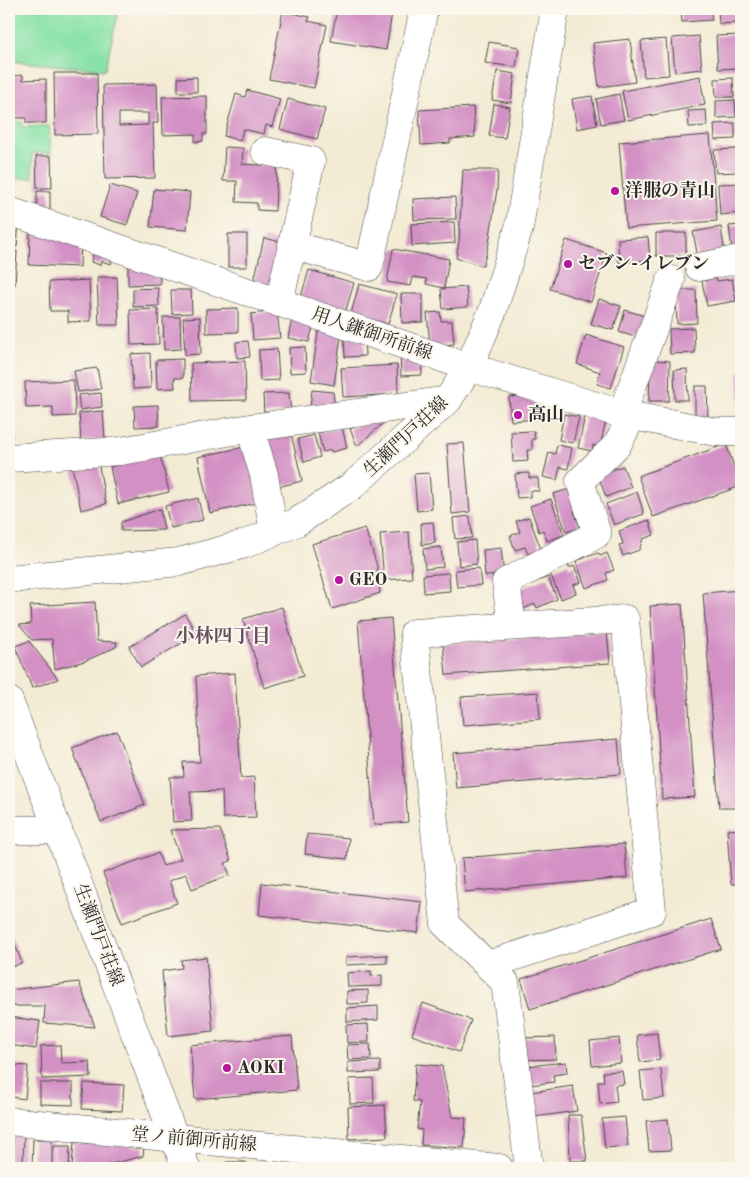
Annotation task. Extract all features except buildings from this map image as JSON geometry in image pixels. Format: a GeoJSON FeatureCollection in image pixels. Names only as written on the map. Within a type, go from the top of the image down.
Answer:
{"type":"FeatureCollection","features":[{"type":"Feature","properties":{"kind":"street"},"geometry":{"type":"LineString","coordinates":[[292,245],[369,267],[424,9]]}},
{"type":"Feature","properties":{"kind":"street","name":"生瀬門戸荘線"},"geometry":{"type":"LineString","coordinates":[[9,578],[179,562],[245,544],[297,522],[352,486],[448,400],[469,367],[494,310],[519,228],[555,9]]}},
{"type":"Feature","properties":{"kind":"street"},"geometry":{"type":"LineString","coordinates":[[265,151],[311,162],[279,303]]}},
{"type":"Feature","properties":{"kind":"street","name":"用人鎌御所前線"},"geometry":{"type":"LineString","coordinates":[[9,211],[469,367],[627,415],[716,432],[741,432]]}},
{"type":"Feature","properties":{"kind":"street"},"geometry":{"type":"LineString","coordinates":[[699,267],[741,259]]}},
{"type":"Feature","properties":{"kind":"street"},"geometry":{"type":"LineString","coordinates":[[512,626],[506,582],[597,534],[580,481],[618,445],[671,280]]}},
{"type":"Feature","properties":{"kind":"street"},"geometry":{"type":"LineString","coordinates":[[9,458],[121,451],[250,428],[448,400]]}},
{"type":"Feature","properties":{"kind":"street"},"geometry":{"type":"LineString","coordinates":[[250,428],[264,475],[274,532]]}},
{"type":"Feature","properties":{"kind":"street"},"geometry":{"type":"LineString","coordinates":[[488,965],[652,910],[625,619],[414,633],[445,924],[505,982],[528,1168]]}},
{"type":"Feature","properties":{"kind":"street","name":"生瀬門戸荘線"},"geometry":{"type":"LineString","coordinates":[[9,701],[186,1168]]}},
{"type":"Feature","properties":{"kind":"street"},"geometry":{"type":"LineString","coordinates":[[9,830],[58,830]]}},
{"type":"Feature","properties":{"kind":"street","name":"堂ノ前御所前線"},"geometry":{"type":"LineString","coordinates":[[9,1121],[499,1168]]}},
{"type":"Feature","properties":{"kind":"green space"},"geometry":{"type":"Polygon","coordinates":[[[9,9],[119,9],[105,70],[9,61],[9,9]]]}},
{"type":"Feature","properties":{"kind":"green space"},"geometry":{"type":"Polygon","coordinates":[[[9,122],[22,122],[22,127],[49,126],[51,153],[32,153],[33,178],[18,178],[14,201],[9,200],[9,122]]]}},
{"type":"Feature","properties":{"kind":"place","name":"洋服の青山"},"geometry":{"type":"Point","coordinates":[615,191]}},
{"type":"Feature","properties":{"kind":"place","name":"セブン-イレブン"},"geometry":{"type":"Point","coordinates":[568,264]}},
{"type":"Feature","properties":{"kind":"place","name":"高山"},"geometry":{"type":"Point","coordinates":[518,415]}},
{"type":"Feature","properties":{"kind":"place","name":"GEO"},"geometry":{"type":"Point","coordinates":[339,580]}},
{"type":"Feature","properties":{"kind":"place","name":"AOKI"},"geometry":{"type":"Point","coordinates":[227,1068]}},
{"type":"Feature","properties":{"kind":"district","name":"小林四丁目"},"geometry":{"type":"Point","coordinates":[223,637]}}]}
